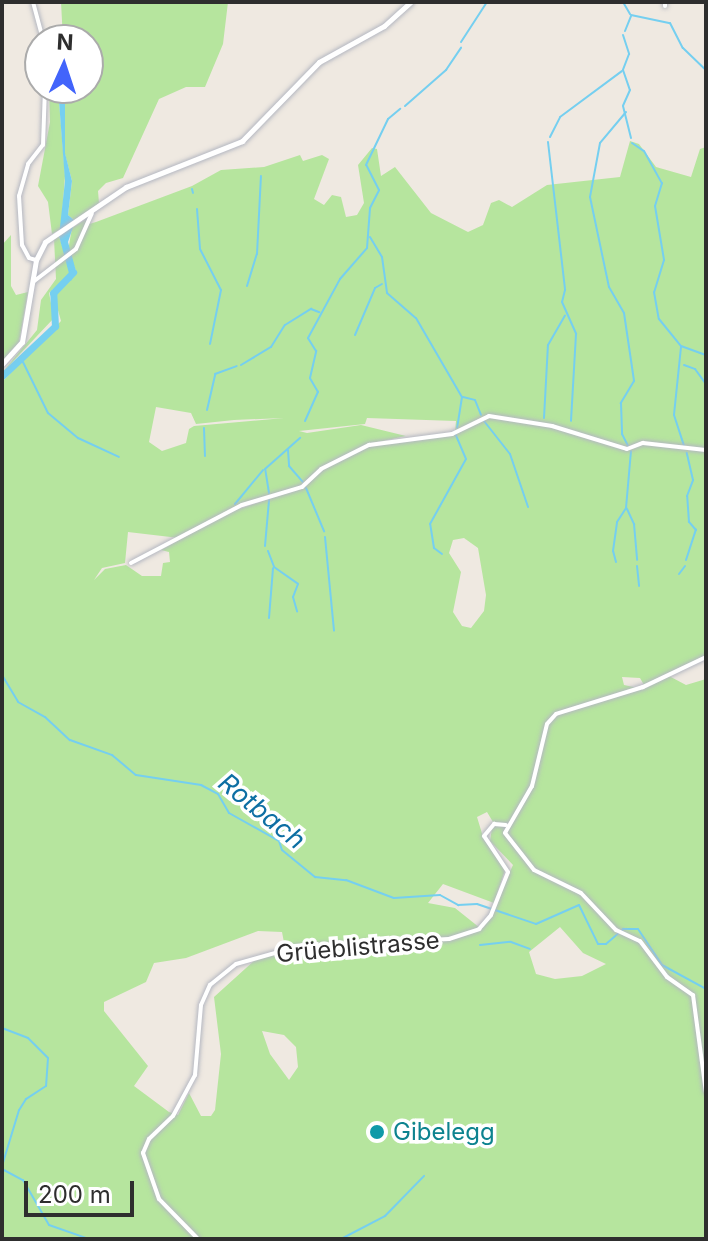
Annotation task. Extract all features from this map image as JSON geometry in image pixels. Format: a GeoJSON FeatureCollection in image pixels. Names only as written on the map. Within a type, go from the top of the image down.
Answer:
{"type":"FeatureCollection","features":[{"type":"Feature","properties":{"kind":"street"},"geometry":{"type":"LineString","coordinates":[[33,2],[39,24]]}},
{"type":"Feature","properties":{"kind":"street"},"geometry":{"type":"LineString","coordinates":[[2,364],[22,342],[36,260],[54,236],[126,187],[242,141],[319,62],[384,26],[411,2]]}},
{"type":"Feature","properties":{"kind":"street"},"geometry":{"type":"LineString","coordinates":[[36,260],[29,258],[22,245],[19,196],[28,164],[43,145],[44,104]]}},
{"type":"Feature","properties":{"kind":"street"},"geometry":{"type":"LineString","coordinates":[[33,282],[72,252],[92,213]]}},
{"type":"Feature","properties":{"kind":"street"},"geometry":{"type":"LineString","coordinates":[[131,563],[242,505],[299,488],[321,469],[369,445],[452,434],[489,416],[552,426],[627,449],[643,443],[706,450]]}},
{"type":"Feature","properties":{"kind":"street"},"geometry":{"type":"LineString","coordinates":[[706,657],[643,687],[556,714],[547,724],[532,786],[506,825],[511,846],[534,870],[581,893],[616,930],[640,941],[667,977],[697,1000],[706,1092]]}},
{"type":"Feature","properties":{"kind":"street","name":"Grüeblistrasse"},"geometry":{"type":"LineString","coordinates":[[198,1239],[159,1199],[143,1150],[173,1116],[195,1075],[201,1001],[215,979],[236,964],[296,947],[462,937],[492,912],[508,872],[484,836],[494,824],[506,825]]}},
{"type":"Feature","properties":{"kind":"green space"},"geometry":{"type":"Polygon","coordinates":[[[61,2],[228,2],[223,44],[205,87],[186,87],[159,99],[123,178],[106,183],[98,191],[99,203],[75,221],[68,215],[72,181],[65,154],[65,104],[104,104],[104,24],[62,24],[61,2]]]}},
{"type":"Feature","properties":{"kind":"green space"},"geometry":{"type":"Polygon","coordinates":[[[49,104],[59,104],[65,176],[61,229],[52,234],[48,202],[38,186],[50,122],[49,104]]]}},
{"type":"Feature","properties":{"kind":"green space"},"geometry":{"type":"Polygon","coordinates":[[[630,141],[639,144],[656,167],[691,177],[700,149],[706,147],[706,656],[644,685],[640,678],[622,677],[624,685],[638,688],[608,697],[643,688],[669,676],[686,685],[706,679],[706,1239],[2,1239],[2,382],[61,321],[54,296],[76,271],[68,251],[72,228],[88,218],[89,224],[96,222],[192,186],[221,170],[264,167],[300,155],[303,161],[322,155],[329,159],[314,199],[324,205],[332,195],[341,197],[346,217],[357,215],[364,203],[358,165],[372,148],[377,149],[381,176],[395,167],[431,213],[468,232],[483,225],[491,203],[499,200],[512,207],[547,185],[620,177],[630,141]],[[156,407],[149,442],[162,451],[186,443],[189,429],[194,426],[284,418],[196,424],[191,413],[156,407]],[[367,418],[365,424],[299,431],[307,433],[361,425],[406,436],[368,444],[318,470],[301,486],[236,507],[179,538],[128,532],[125,563],[102,568],[94,580],[105,569],[126,565],[142,576],[161,576],[163,563],[170,562],[169,552],[161,550],[230,512],[302,488],[323,468],[371,445],[455,432],[456,421],[367,418]],[[464,538],[453,540],[449,553],[461,572],[453,612],[462,626],[471,628],[484,611],[486,595],[478,548],[464,538]],[[487,812],[477,817],[484,840],[506,867],[494,903],[443,884],[428,903],[455,908],[480,928],[452,938],[377,943],[370,939],[339,946],[453,939],[484,927],[513,865],[490,841],[493,822],[487,812]],[[560,927],[529,952],[536,974],[555,979],[582,976],[606,964],[583,953],[560,927]],[[258,931],[186,958],[154,963],[146,982],[104,1002],[104,1011],[148,1066],[134,1086],[169,1112],[178,1115],[189,1093],[201,1116],[211,1116],[215,1110],[221,1054],[214,997],[257,958],[286,953],[282,932],[258,931]],[[262,1031],[270,1054],[289,1080],[298,1067],[296,1047],[284,1035],[262,1031]]]}},
{"type":"Feature","properties":{"kind":"green space"},"geometry":{"type":"Polygon","coordinates":[[[11,235],[11,286],[16,295],[28,292],[19,342],[2,361],[2,245],[11,235]]]}},
{"type":"Feature","properties":{"kind":"green space"},"geometry":{"type":"Polygon","coordinates":[[[59,236],[71,273],[49,293],[54,318],[2,373],[37,330],[41,300],[56,279],[54,239],[59,236]]]}},
{"type":"Feature","properties":{"kind":"water"},"geometry":{"type":"Polygon","coordinates":[[[59,104],[65,104],[65,153],[72,181],[68,215],[75,221],[68,242],[76,271],[71,281],[59,236],[65,181],[59,104]]]}},
{"type":"Feature","properties":{"kind":"waterway"},"geometry":{"type":"LineString","coordinates":[[461,42],[487,2]]}},
{"type":"Feature","properties":{"kind":"waterway"},"geometry":{"type":"LineString","coordinates":[[623,2],[630,14]]}},
{"type":"Feature","properties":{"kind":"waterway"},"geometry":{"type":"LineString","coordinates":[[631,15],[670,23],[683,48],[706,70]]}},
{"type":"Feature","properties":{"kind":"waterway"},"geometry":{"type":"LineString","coordinates":[[625,31],[631,16]]}},
{"type":"Feature","properties":{"kind":"waterway"},"geometry":{"type":"LineString","coordinates":[[623,35],[629,54],[623,70],[630,90],[623,106],[631,138]]}},
{"type":"Feature","properties":{"kind":"waterway"},"geometry":{"type":"LineString","coordinates":[[405,106],[446,70],[461,48]]}},
{"type":"Feature","properties":{"kind":"waterway"},"geometry":{"type":"LineString","coordinates":[[550,137],[560,117],[622,71]]}},
{"type":"Feature","properties":{"kind":"waterway"},"geometry":{"type":"LineString","coordinates":[[305,421],[318,392],[310,378],[316,351],[308,338],[340,279],[367,248],[370,208],[379,190],[366,165],[388,119],[400,109]]}},
{"type":"Feature","properties":{"kind":"waterway"},"geometry":{"type":"LineString","coordinates":[[626,112],[600,143],[590,197],[609,287],[624,313],[634,381],[621,403],[622,434],[628,446]]}},
{"type":"Feature","properties":{"kind":"waterway"},"geometry":{"type":"LineString","coordinates":[[548,142],[565,290],[562,302],[576,334],[571,421]]}},
{"type":"Feature","properties":{"kind":"waterway"},"geometry":{"type":"LineString","coordinates":[[632,143],[644,151],[662,183],[655,206],[664,260],[654,292],[659,319],[681,346],[706,355]]}},
{"type":"Feature","properties":{"kind":"waterway"},"geometry":{"type":"LineString","coordinates":[[247,286],[257,254],[261,176]]}},
{"type":"Feature","properties":{"kind":"waterway"},"geometry":{"type":"LineString","coordinates":[[192,189],[193,193]]}},
{"type":"Feature","properties":{"kind":"waterway"},"geometry":{"type":"LineString","coordinates":[[197,209],[200,249],[221,290],[210,344]]}},
{"type":"Feature","properties":{"kind":"waterway"},"geometry":{"type":"LineString","coordinates":[[370,237],[382,257],[387,293],[416,318],[462,397],[457,428]]}},
{"type":"Feature","properties":{"kind":"waterway"},"geometry":{"type":"LineString","coordinates":[[2,376],[55,326],[53,293],[73,272]]}},
{"type":"Feature","properties":{"kind":"waterway"},"geometry":{"type":"LineString","coordinates":[[355,335],[375,288],[382,284]]}},
{"type":"Feature","properties":{"kind":"waterway"},"geometry":{"type":"LineString","coordinates":[[241,365],[271,347],[285,325],[311,309],[319,312]]}},
{"type":"Feature","properties":{"kind":"waterway"},"geometry":{"type":"LineString","coordinates":[[544,418],[548,345],[565,315]]}},
{"type":"Feature","properties":{"kind":"waterway"},"geometry":{"type":"LineString","coordinates":[[681,347],[674,415],[684,446]]}},
{"type":"Feature","properties":{"kind":"waterway"},"geometry":{"type":"LineString","coordinates":[[21,358],[48,413],[78,438],[119,457]]}},
{"type":"Feature","properties":{"kind":"waterway"},"geometry":{"type":"LineString","coordinates":[[684,365],[695,369],[706,384]]}},
{"type":"Feature","properties":{"kind":"waterway"},"geometry":{"type":"LineString","coordinates":[[207,410],[215,374],[237,366]]}},
{"type":"Feature","properties":{"kind":"waterway"},"geometry":{"type":"LineString","coordinates":[[463,397],[475,400],[481,415]]}},
{"type":"Feature","properties":{"kind":"waterway"},"geometry":{"type":"LineString","coordinates":[[484,421],[510,454],[528,507]]}},
{"type":"Feature","properties":{"kind":"waterway"},"geometry":{"type":"LineString","coordinates":[[204,428],[205,456]]}},
{"type":"Feature","properties":{"kind":"waterway"},"geometry":{"type":"LineString","coordinates":[[442,554],[434,548],[430,524],[466,459],[456,435]]}},
{"type":"Feature","properties":{"kind":"waterway"},"geometry":{"type":"LineString","coordinates":[[269,493],[265,469],[300,438]]}},
{"type":"Feature","properties":{"kind":"waterway"},"geometry":{"type":"LineString","coordinates":[[288,450],[289,466],[303,482]]}},
{"type":"Feature","properties":{"kind":"waterway"},"geometry":{"type":"LineString","coordinates":[[616,562],[613,551],[617,522],[626,508],[631,451]]}},
{"type":"Feature","properties":{"kind":"waterway"},"geometry":{"type":"LineString","coordinates":[[686,560],[696,530],[689,522],[687,496],[693,480],[687,453]]}},
{"type":"Feature","properties":{"kind":"waterway"},"geometry":{"type":"LineString","coordinates":[[235,504],[263,470]]}},
{"type":"Feature","properties":{"kind":"waterway"},"geometry":{"type":"LineString","coordinates":[[306,488],[324,531]]}},
{"type":"Feature","properties":{"kind":"waterway"},"geometry":{"type":"LineString","coordinates":[[265,546],[269,500]]}},
{"type":"Feature","properties":{"kind":"waterway"},"geometry":{"type":"LineString","coordinates":[[627,509],[634,524],[637,560]]}},
{"type":"Feature","properties":{"kind":"waterway"},"geometry":{"type":"LineString","coordinates":[[325,537],[334,631]]}},
{"type":"Feature","properties":{"kind":"waterway"},"geometry":{"type":"LineString","coordinates":[[268,551],[274,567],[298,584],[293,597],[297,611]]}},
{"type":"Feature","properties":{"kind":"waterway"},"geometry":{"type":"LineString","coordinates":[[637,566],[639,586]]}},
{"type":"Feature","properties":{"kind":"waterway"},"geometry":{"type":"LineString","coordinates":[[679,574],[685,566]]}},
{"type":"Feature","properties":{"kind":"waterway"},"geometry":{"type":"LineString","coordinates":[[269,618],[273,568]]}},
{"type":"Feature","properties":{"kind":"waterway","name":"Rotbach"},"geometry":{"type":"LineString","coordinates":[[2,675],[18,702],[45,717],[70,740],[112,755],[136,775],[201,785],[218,794],[229,813],[279,841],[282,850],[315,877],[346,880],[394,898],[440,895],[458,905],[477,904],[536,924],[579,905],[598,944],[606,944],[623,929],[638,929],[662,965],[706,989]]}},
{"type":"Feature","properties":{"kind":"waterway"},"geometry":{"type":"LineString","coordinates":[[480,945],[511,942],[530,949]]}},
{"type":"Feature","properties":{"kind":"waterway"},"geometry":{"type":"LineString","coordinates":[[2,1028],[28,1038],[48,1058],[46,1086],[26,1099],[19,1110],[2,1166]]}},
{"type":"Feature","properties":{"kind":"waterway"},"geometry":{"type":"LineString","coordinates":[[2,1169],[23,1180],[49,1225],[89,1239]]}},
{"type":"Feature","properties":{"kind":"waterway"},"geometry":{"type":"LineString","coordinates":[[341,1239],[385,1216],[424,1176]]}},
{"type":"Feature","properties":{"kind":"place","name":"Gibelegg"},"geometry":{"type":"Point","coordinates":[377,1132]}}]}
